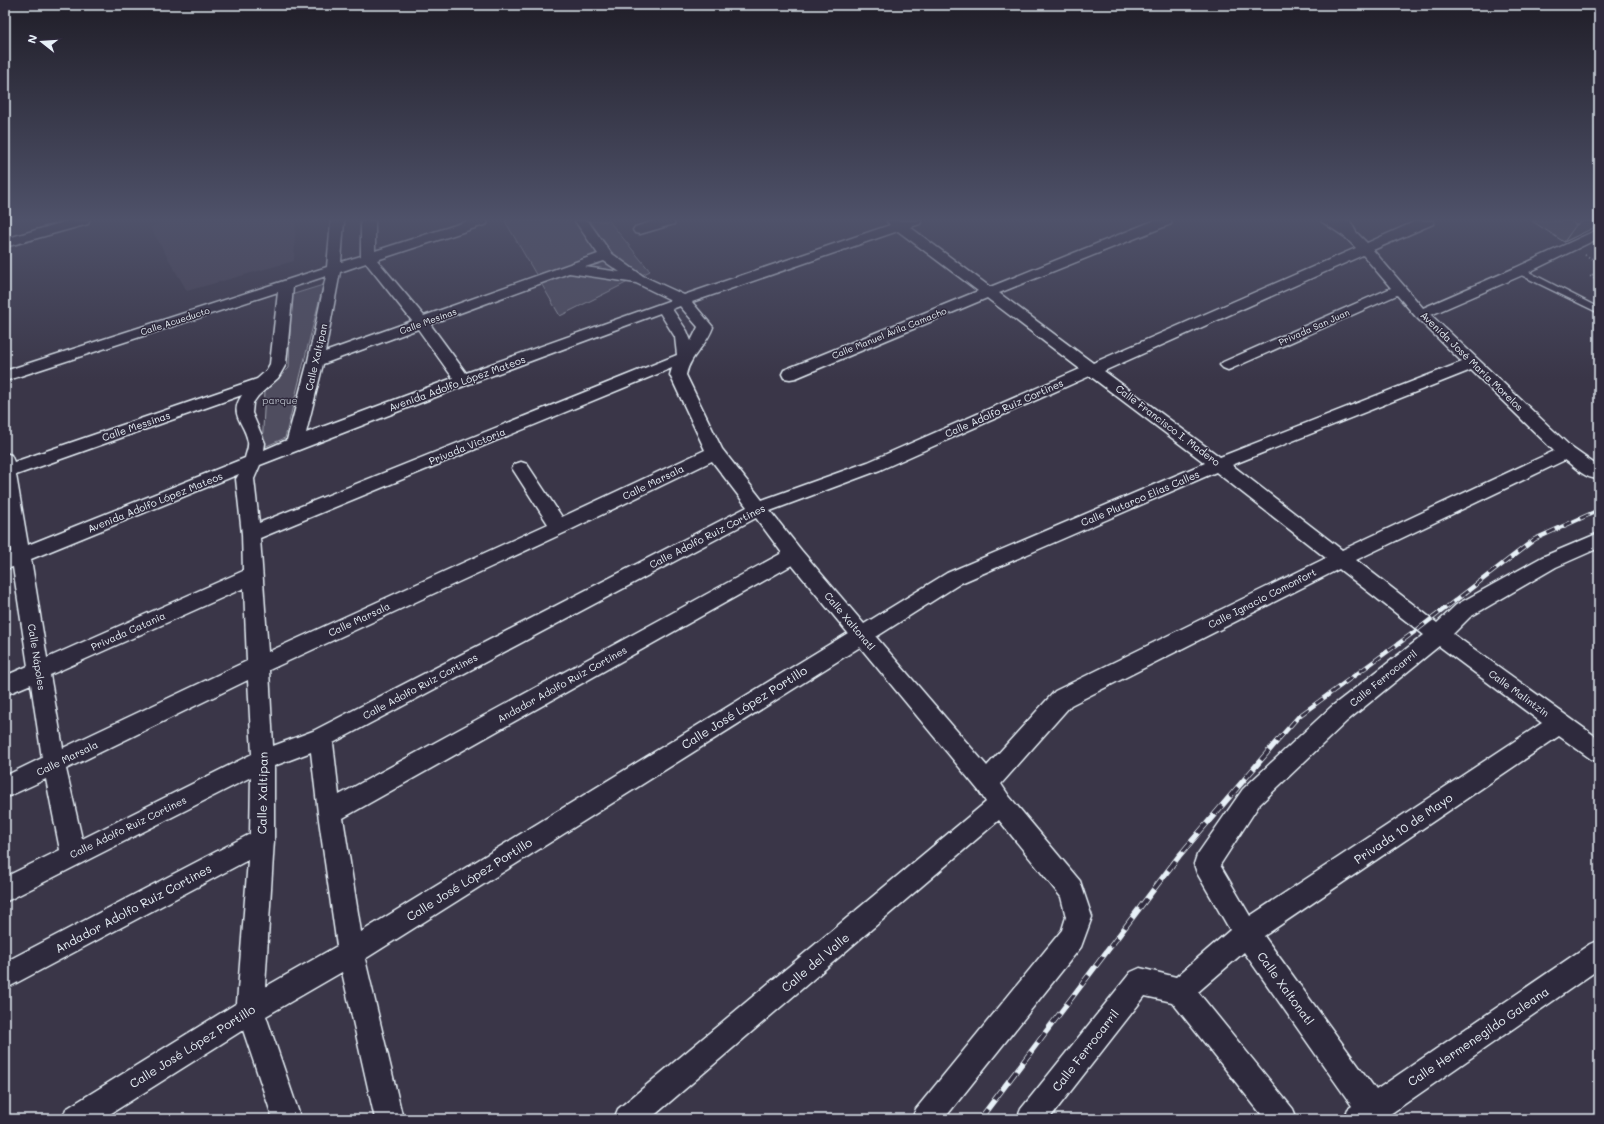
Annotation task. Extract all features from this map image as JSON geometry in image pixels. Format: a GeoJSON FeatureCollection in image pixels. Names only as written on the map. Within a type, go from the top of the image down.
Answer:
{"type":"FeatureCollection","features":[{"type":"Feature","properties":{"kind":"street","name":"Calle Acueducto"},"geometry":{"type":"LineString","coordinates":[[5,376],[321,273]]}},
{"type":"Feature","properties":{"kind":"street","name":"Calle Xaltipan"},"geometry":{"type":"LineString","coordinates":[[295,444],[316,361],[333,273]]}},
{"type":"Feature","properties":{"kind":"street"},"geometry":{"type":"LineString","coordinates":[[382,273],[404,300],[463,380]]}},
{"type":"Feature","properties":{"kind":"street","name":"Calle Mesinas"},"geometry":{"type":"LineString","coordinates":[[316,361],[554,273]]}},
{"type":"Feature","properties":{"kind":"street"},"geometry":{"type":"LineString","coordinates":[[598,273],[638,279]]}},
{"type":"Feature","properties":{"kind":"street"},"geometry":{"type":"LineString","coordinates":[[630,273],[638,279],[683,300],[706,327],[704,335],[683,358]]}},
{"type":"Feature","properties":{"kind":"street","name":"Avenida Adolfo López Mateos"},"geometry":{"type":"LineString","coordinates":[[13,559],[252,463],[295,444],[463,380],[759,273]]}},
{"type":"Feature","properties":{"kind":"street","name":"Calle Francisco I. Madero"},"geometry":{"type":"LineString","coordinates":[[966,273],[1218,464],[1438,635]]}},
{"type":"Feature","properties":{"kind":"street","name":"Calle Manuel Ávila Camacho"},"geometry":{"type":"LineString","coordinates":[[790,374],[1035,273]]}},
{"type":"Feature","properties":{"kind":"street","name":"Calle Adolfo Ruiz Cortines"},"geometry":{"type":"LineString","coordinates":[[5,890],[263,760],[321,738],[760,508],[874,466],[1092,368],[1310,273]]}},
{"type":"Feature","properties":{"kind":"street","name":"Avenida José María Morelos"},"geometry":{"type":"LineString","coordinates":[[1387,273],[1422,314],[1566,452],[1597,473]]}},
{"type":"Feature","properties":{"kind":"street"},"geometry":{"type":"LineString","coordinates":[[1422,314],[1514,273]]}},
{"type":"Feature","properties":{"kind":"street","name":"Calle Xaltipan"},"geometry":{"type":"LineString","coordinates":[[286,286],[278,364],[266,381],[252,392],[245,403],[244,413],[257,443],[252,463],[245,479],[251,534],[252,576],[263,760],[262,840],[250,1010],[287,1119]]}},
{"type":"Feature","properties":{"kind":"street","name":"Privada San Juan"},"geometry":{"type":"LineString","coordinates":[[1228,365],[1400,289]]}},
{"type":"Feature","properties":{"kind":"street","name":"Calle Xaltonatl"},"geometry":{"type":"LineString","coordinates":[[664,308],[681,333],[685,346],[678,375],[715,452],[760,508],[794,555],[860,635],[987,783],[1071,890],[1079,917],[1072,938],[926,1119]]}},
{"type":"Feature","properties":{"kind":"street","name":"Privada Victoria"},"geometry":{"type":"LineString","coordinates":[[251,534],[683,358]]}},
{"type":"Feature","properties":{"kind":"street","name":"Calle Plutarco Elías Calles"},"geometry":{"type":"LineString","coordinates":[[860,635],[954,578],[1218,464],[1474,363]]}},
{"type":"Feature","properties":{"kind":"street","name":"Calle Messinas"},"geometry":{"type":"LineString","coordinates":[[6,467],[266,381]]}},
{"type":"Feature","properties":{"kind":"street","name":"Calle Marsala"},"geometry":{"type":"LineString","coordinates":[[5,787],[257,666],[559,527],[715,452]]}},
{"type":"Feature","properties":{"kind":"street","name":"Calle Ignacio Comonfort"},"geometry":{"type":"LineString","coordinates":[[987,783],[1063,698],[1341,559],[1566,452]]}},
{"type":"Feature","properties":{"kind":"street","name":"Calle Nápoles"},"geometry":{"type":"LineString","coordinates":[[6,467],[13,559],[40,670],[54,764],[73,855]]}},
{"type":"Feature","properties":{"kind":"street"},"geometry":{"type":"LineString","coordinates":[[521,468],[559,527]]}},
{"type":"Feature","properties":{"kind":"street","name":"Calle Ferrocarril"},"geometry":{"type":"LineString","coordinates":[[1206,864],[1251,797],[1339,714],[1438,635],[1463,611],[1549,562],[1599,540]]}},
{"type":"Feature","properties":{"kind":"street","name":"Andador Adolfo Ruiz Cortines"},"geometry":{"type":"LineString","coordinates":[[330,813],[794,555]]}},
{"type":"Feature","properties":{"kind":"street","name":"Privada Catania"},"geometry":{"type":"LineString","coordinates":[[5,686],[252,576]]}},
{"type":"Feature","properties":{"kind":"street","name":"Calle José López Portillo"},"geometry":{"type":"LineString","coordinates":[[76,1119],[250,1010],[351,953],[860,635]]}},
{"type":"Feature","properties":{"kind":"street","name":"Calle Malintzin"},"geometry":{"type":"LineString","coordinates":[[1438,635],[1599,752]]}},
{"type":"Feature","properties":{"kind":"street","name":"Privada 10 de Mayo"},"geometry":{"type":"LineString","coordinates":[[1180,991],[1246,933],[1560,723]]}},
{"type":"Feature","properties":{"kind":"street"},"geometry":{"type":"LineString","coordinates":[[321,738],[330,813],[351,953],[389,1119]]}},
{"type":"Feature","properties":{"kind":"street","name":"Calle del Valle"},"geometry":{"type":"LineString","coordinates":[[628,1119],[1002,804]]}},
{"type":"Feature","properties":{"kind":"street","name":"Andador Adolfo Ruiz Cortines"},"geometry":{"type":"LineString","coordinates":[[5,976],[262,840]]}},
{"type":"Feature","properties":{"kind":"street","name":"Calle Xaltonatl"},"geometry":{"type":"LineString","coordinates":[[1206,864],[1215,882],[1246,933],[1365,1114]]}},
{"type":"Feature","properties":{"kind":"street","name":"Calle Hermenegildo Galeana"},"geometry":{"type":"LineString","coordinates":[[1365,1114],[1599,953]]}},
{"type":"Feature","properties":{"kind":"street","name":"Calle Ferrocarril"},"geometry":{"type":"LineString","coordinates":[[1030,1119],[1140,980],[1180,991]]}},
{"type":"Feature","properties":{"kind":"street"},"geometry":{"type":"LineString","coordinates":[[1180,991],[1283,1119]]}},
{"type":"Feature","properties":{"kind":"lane"},"geometry":{"type":"LineString","coordinates":[[1525,273],[1599,311]]}},
{"type":"Feature","properties":{"kind":"path"},"geometry":{"type":"LineString","coordinates":[[1594,273],[1590,276],[1599,281]]}},
{"type":"Feature","properties":{"kind":"shaded area"},"geometry":{"type":"Polygon","coordinates":[[[177,273],[250,273],[187,291],[177,273]]]}},
{"type":"Feature","properties":{"kind":"green space"},"geometry":{"type":"Polygon","coordinates":[[[535,273],[645,273],[560,316],[535,273]]]}},
{"type":"Feature","properties":{"kind":"green space","name":"parque"},"geometry":{"type":"Polygon","coordinates":[[[323,285],[285,438],[262,448],[265,391],[289,368],[291,295],[323,285]]]}},
{"type":"Feature","properties":{"kind":"railway"},"geometry":{"type":"LineString","coordinates":[[1277,741],[1299,716],[1417,630],[1535,539],[1599,510]]}},
{"type":"Feature","properties":{"kind":"railway"},"geometry":{"type":"LineString","coordinates":[[980,1119],[1179,856],[1278,740]]}}]}
